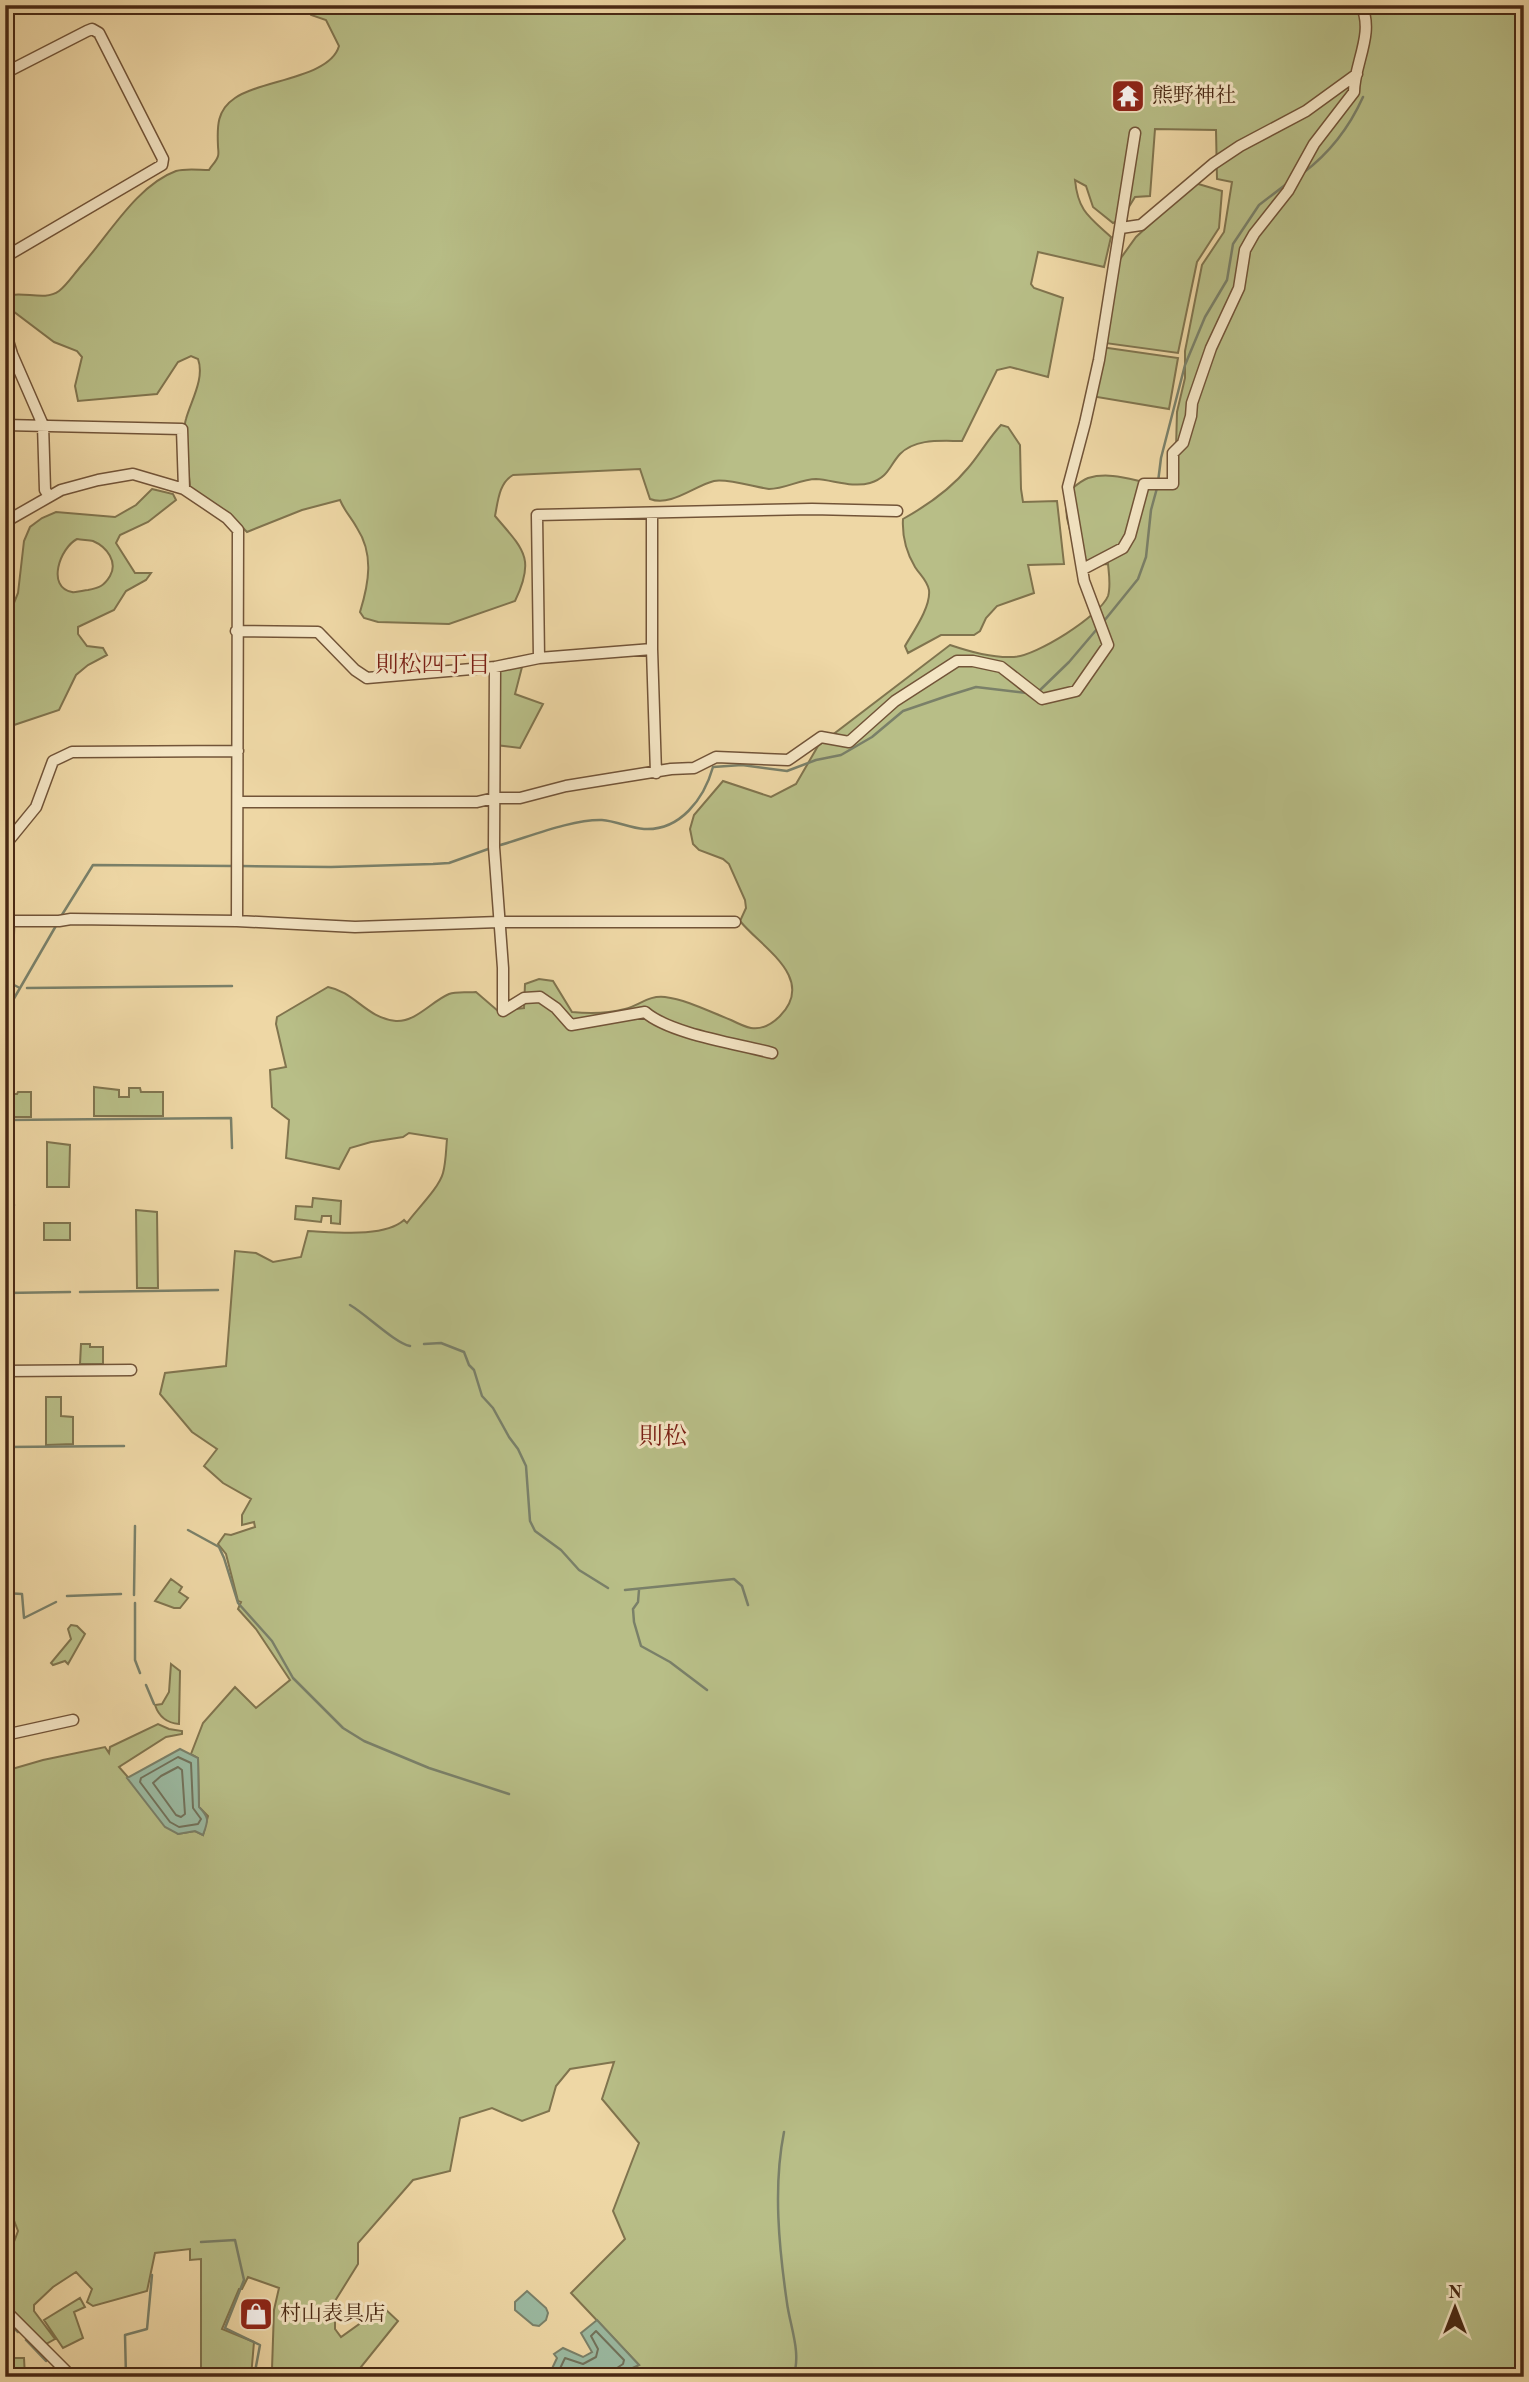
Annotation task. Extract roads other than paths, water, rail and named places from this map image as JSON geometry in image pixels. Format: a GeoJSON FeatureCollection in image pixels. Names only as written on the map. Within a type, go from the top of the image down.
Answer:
{"type":"FeatureCollection","features":[{"type":"Feature","properties":{"kind":"street"},"geometry":{"type":"LineString","coordinates":[[1083,569],[1123,548],[1130,536],[1144,484],[1173,484],[1173,453],[1183,443],[1192,403],[1211,348],[1240,288],[1245,250],[1254,234],[1288,191],[1314,144],[1354,92],[1365,33],[1366,21],[1362,5]]}},
{"type":"Feature","properties":{"kind":"street"},"geometry":{"type":"LineString","coordinates":[[5,73],[87,31],[95,30],[99,33],[163,159],[162,166],[5,257]]}},
{"type":"Feature","properties":{"kind":"street"},"geometry":{"type":"LineString","coordinates":[[1121,228],[1141,225],[1213,164],[1240,146],[1306,111],[1357,74]]}},
{"type":"Feature","properties":{"kind":"street"},"geometry":{"type":"LineString","coordinates":[[238,802],[477,802],[494,798],[520,798],[566,786],[694,768],[716,757],[788,760],[821,737],[849,742],[895,701],[957,661],[973,661],[1001,667],[1042,699],[1076,691],[1108,645],[1084,581],[1068,487],[1099,360],[1135,133]]}},
{"type":"Feature","properties":{"kind":"street"},"geometry":{"type":"LineString","coordinates":[[5,331],[12,354],[43,425],[45,490],[49,496]]}},
{"type":"Feature","properties":{"kind":"street"},"geometry":{"type":"LineString","coordinates":[[5,425],[182,429],[184,489]]}},
{"type":"Feature","properties":{"kind":"street"},"geometry":{"type":"LineString","coordinates":[[5,522],[49,496],[98,480],[133,474],[184,489],[227,518],[238,530],[237,921]]}},
{"type":"Feature","properties":{"kind":"street"},"geometry":{"type":"LineString","coordinates":[[539,658],[537,515],[812,509],[897,511]]}},
{"type":"Feature","properties":{"kind":"street"},"geometry":{"type":"LineString","coordinates":[[652,513],[656,773]]}},
{"type":"Feature","properties":{"kind":"street"},"geometry":{"type":"LineString","coordinates":[[236,631],[318,632],[355,670],[367,678],[495,667],[539,658],[652,649]]}},
{"type":"Feature","properties":{"kind":"street"},"geometry":{"type":"LineString","coordinates":[[495,667],[494,847],[503,968],[503,1011],[524,998],[540,997],[556,1008],[571,1025],[645,1012],[653,1019],[680,1029],[772,1053]]}},
{"type":"Feature","properties":{"kind":"street"},"geometry":{"type":"LineString","coordinates":[[5,845],[36,807],[53,761],[72,752],[238,751]]}},
{"type":"Feature","properties":{"kind":"street"},"geometry":{"type":"LineString","coordinates":[[5,921],[237,921],[355,927],[499,922],[735,922]]}},
{"type":"Feature","properties":{"kind":"street"},"geometry":{"type":"LineString","coordinates":[[5,1371],[131,1370]]}},
{"type":"Feature","properties":{"kind":"street"},"geometry":{"type":"LineString","coordinates":[[5,1735],[73,1720]]}},
{"type":"Feature","properties":{"kind":"street"},"geometry":{"type":"LineString","coordinates":[[5,2310],[72,2377]]}},
{"type":"Feature","properties":{"kind":"water"},"geometry":{"type":"Polygon","coordinates":[[[180,1749],[198,1758],[199,1807],[207,1820],[203,1835],[195,1831],[178,1834],[165,1827],[127,1778],[180,1749]]]}},
{"type":"Feature","properties":{"kind":"water"},"geometry":{"type":"Polygon","coordinates":[[[527,2291],[548,2313],[546,2320],[539,2326],[533,2325],[515,2310],[515,2302],[527,2291]]]}},
{"type":"Feature","properties":{"kind":"water"},"geometry":{"type":"Polygon","coordinates":[[[597,2320],[639,2365],[613,2377],[548,2377],[557,2358],[554,2354],[563,2348],[583,2357],[592,2352],[581,2333],[597,2320]]]}},
{"type":"Feature","properties":{"kind":"waterway"},"geometry":{"type":"LineString","coordinates":[[1303,173],[1338,139],[1363,97]]}},
{"type":"Feature","properties":{"kind":"waterway"},"geometry":{"type":"LineString","coordinates":[[1158,482],[1161,458],[1185,365],[1205,317],[1227,280],[1233,244],[1259,205],[1289,182]]}},
{"type":"Feature","properties":{"kind":"waterway"},"geometry":{"type":"LineString","coordinates":[[1104,621],[1138,579],[1146,557],[1151,510],[1157,488]]}},
{"type":"Feature","properties":{"kind":"waterway"},"geometry":{"type":"LineString","coordinates":[[1037,693],[1069,662],[1097,629]]}},
{"type":"Feature","properties":{"kind":"waterway"},"geometry":{"type":"LineString","coordinates":[[497,846],[563,826],[590,821],[602,820],[644,829],[669,825],[689,811],[697,801],[713,767],[742,765],[787,771],[816,760],[841,755],[872,737],[903,711],[947,696],[976,687],[1027,693]]}},
{"type":"Feature","properties":{"kind":"waterway"},"geometry":{"type":"LineString","coordinates":[[241,866],[331,867],[449,863],[491,848]]}},
{"type":"Feature","properties":{"kind":"waterway"},"geometry":{"type":"LineString","coordinates":[[60,918],[93,865],[234,866]]}},
{"type":"Feature","properties":{"kind":"waterway"},"geometry":{"type":"LineString","coordinates":[[5,1014],[57,924]]}},
{"type":"Feature","properties":{"kind":"waterway"},"geometry":{"type":"LineString","coordinates":[[14,928],[12,984],[18,987]]}},
{"type":"Feature","properties":{"kind":"waterway"},"geometry":{"type":"LineString","coordinates":[[27,988],[232,986]]}},
{"type":"Feature","properties":{"kind":"waterway"},"geometry":{"type":"LineString","coordinates":[[5,1120],[231,1118],[232,1148]]}},
{"type":"Feature","properties":{"kind":"waterway"},"geometry":{"type":"LineString","coordinates":[[5,1204],[14,1205]]}},
{"type":"Feature","properties":{"kind":"waterway"},"geometry":{"type":"LineString","coordinates":[[80,1292],[218,1290]]}},
{"type":"Feature","properties":{"kind":"waterway"},"geometry":{"type":"LineString","coordinates":[[5,1293],[70,1292]]}},
{"type":"Feature","properties":{"kind":"waterway"},"geometry":{"type":"LineString","coordinates":[[350,1305],[397,1340],[410,1346]]}},
{"type":"Feature","properties":{"kind":"waterway"},"geometry":{"type":"LineString","coordinates":[[424,1344],[441,1343],[464,1352],[474,1370],[482,1396],[493,1408],[526,1466],[530,1521],[535,1531],[561,1550],[579,1570],[608,1588]]}},
{"type":"Feature","properties":{"kind":"waterway"},"geometry":{"type":"LineString","coordinates":[[5,1447],[124,1446]]}},
{"type":"Feature","properties":{"kind":"waterway"},"geometry":{"type":"LineString","coordinates":[[134,1595],[135,1526]]}},
{"type":"Feature","properties":{"kind":"waterway"},"geometry":{"type":"LineString","coordinates":[[188,1530],[219,1547],[238,1603],[272,1641],[293,1678],[343,1728],[364,1741],[429,1768],[509,1794]]}},
{"type":"Feature","properties":{"kind":"waterway"},"geometry":{"type":"LineString","coordinates":[[625,1590],[734,1579],[742,1586],[748,1605]]}},
{"type":"Feature","properties":{"kind":"waterway"},"geometry":{"type":"LineString","coordinates":[[639,1590],[638,1602],[633,1609],[641,1646],[670,1662],[707,1690]]}},
{"type":"Feature","properties":{"kind":"waterway"},"geometry":{"type":"LineString","coordinates":[[5,1593],[22,1594],[24,1618],[56,1602]]}},
{"type":"Feature","properties":{"kind":"waterway"},"geometry":{"type":"LineString","coordinates":[[67,1596],[121,1594]]}},
{"type":"Feature","properties":{"kind":"waterway"},"geometry":{"type":"LineString","coordinates":[[135,1603],[135,1660],[140,1673]]}},
{"type":"Feature","properties":{"kind":"waterway"},"geometry":{"type":"LineString","coordinates":[[146,1685],[154,1704]]}},
{"type":"Feature","properties":{"kind":"waterway"},"geometry":{"type":"LineString","coordinates":[[784,2132],[778,2218],[788,2312],[796,2350],[793,2377]]}},
{"type":"Feature","properties":{"kind":"waterway"},"geometry":{"type":"LineString","coordinates":[[201,2242],[235,2240],[244,2280],[225,2328],[260,2345],[254,2377]]}},
{"type":"Feature","properties":{"kind":"waterway"},"geometry":{"type":"LineString","coordinates":[[126,2377],[125,2335],[147,2329],[152,2275]]}},
{"type":"Feature","properties":{"kind":"waterway"},"geometry":{"type":"LineString","coordinates":[[5,2319],[18,2332]]}},
{"type":"Feature","properties":{"kind":"waterway"},"geometry":{"type":"LineString","coordinates":[[26,2340],[46,2361]]}},
{"type":"Feature","properties":{"kind":"place","name":"熊野神社"},"geometry":{"type":"Point","coordinates":[1128,96]}},
{"type":"Feature","properties":{"kind":"place","name":"村山表具店"},"geometry":{"type":"Point","coordinates":[256,2314]}},
{"type":"Feature","properties":{"kind":"district","name":"則松四丁目"},"geometry":{"type":"Point","coordinates":[433,665]}},
{"type":"Feature","properties":{"kind":"district","name":"則松"},"geometry":{"type":"Point","coordinates":[663,1438]}}]}
